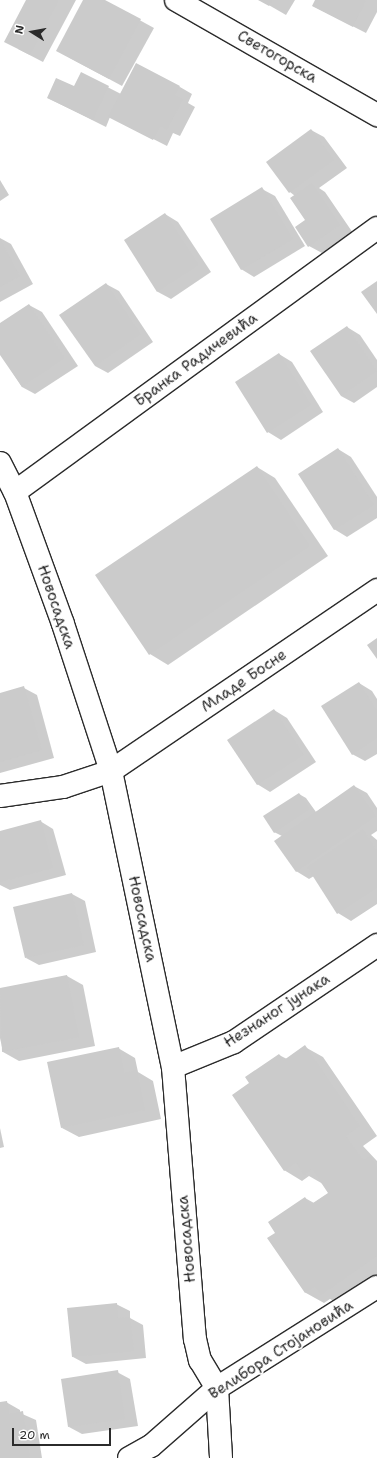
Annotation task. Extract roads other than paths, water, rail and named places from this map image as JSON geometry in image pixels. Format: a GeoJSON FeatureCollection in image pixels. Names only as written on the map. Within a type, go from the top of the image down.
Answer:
{"type":"FeatureCollection","features":[{"type":"Feature","properties":{"kind":"street","name":"Светогорска"},"geometry":{"type":"LineString","coordinates":[[176,0],[377,115]]}},
{"type":"Feature","properties":{"kind":"street","name":"Бранка Радичевића"},"geometry":{"type":"LineString","coordinates":[[15,492],[377,228]]}},
{"type":"Feature","properties":{"kind":"street","name":"Новосадска"},"geometry":{"type":"LineString","coordinates":[[0,463],[15,492],[63,624],[111,771],[173,1067],[196,1339],[200,1360],[217,1388]]}},
{"type":"Feature","properties":{"kind":"street","name":"Младе Босне"},"geometry":{"type":"LineString","coordinates":[[0,796],[63,787],[111,771],[377,590]]}},
{"type":"Feature","properties":{"kind":"street","name":"Незнаног јунака"},"geometry":{"type":"LineString","coordinates":[[173,1067],[234,1042],[377,945]]}},
{"type":"Feature","properties":{"kind":"street","name":"Велибора Стојановића"},"geometry":{"type":"LineString","coordinates":[[129,1458],[151,1446],[217,1388],[377,1287]]}},
{"type":"Feature","properties":{"kind":"street"},"geometry":{"type":"LineString","coordinates":[[217,1388],[221,1458]]}}]}
